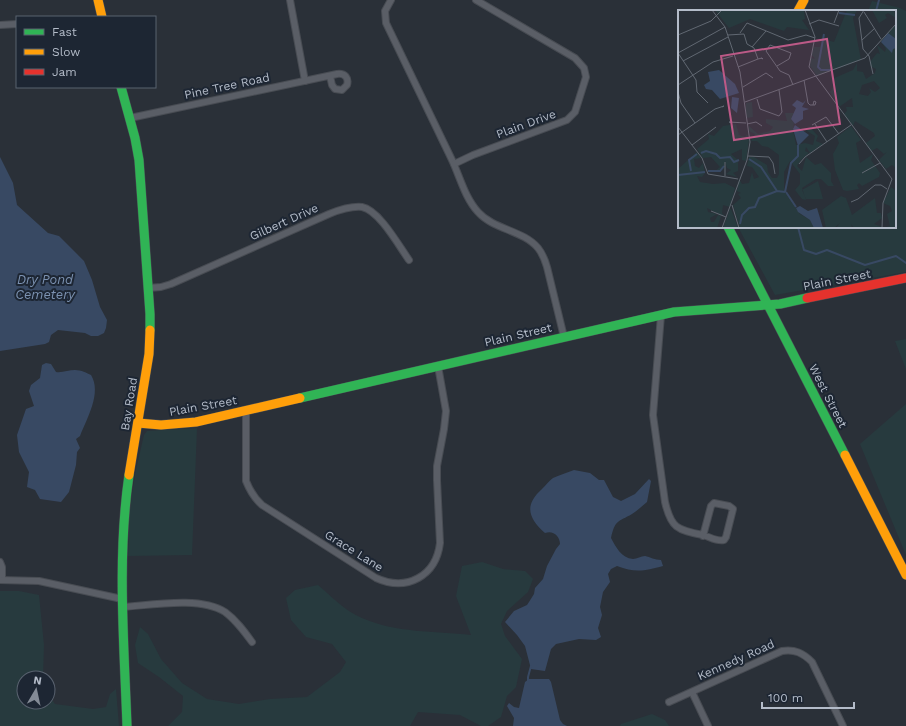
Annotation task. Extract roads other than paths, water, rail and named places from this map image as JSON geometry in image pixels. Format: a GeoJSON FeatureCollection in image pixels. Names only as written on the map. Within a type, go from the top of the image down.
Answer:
{"type":"FeatureCollection","features":[{"type":"Feature","properties":{"kind":"street"},"geometry":{"type":"LineString","coordinates":[[98,0],[102,16]]}},
{"type":"Feature","properties":{"kind":"street"},"geometry":{"type":"LineString","coordinates":[[290,0],[305,81]]}},
{"type":"Feature","properties":{"kind":"street"},"geometry":{"type":"LineString","coordinates":[[391,0],[385,10],[386,23],[469,198],[477,211],[494,224],[522,236],[541,252],[547,267],[564,337]]}},
{"type":"Feature","properties":{"kind":"street","name":"Plain Drive"},"geometry":{"type":"LineString","coordinates":[[454,164],[473,154],[567,120],[575,112],[586,78],[584,68],[575,58],[476,0]]}},
{"type":"Feature","properties":{"kind":"street"},"geometry":{"type":"LineString","coordinates":[[799,10],[804,0]]}},
{"type":"Feature","properties":{"kind":"street"},"geometry":{"type":"LineString","coordinates":[[0,25],[16,24]]}},
{"type":"Feature","properties":{"kind":"street","name":"Pine Tree Road"},"geometry":{"type":"LineString","coordinates":[[130,118],[330,76]]}},
{"type":"Feature","properties":{"kind":"street","name":"Bay Road"},"geometry":{"type":"LineString","coordinates":[[121,88],[130,118],[139,160],[150,314],[149,354],[124,512],[122,603],[127,726]]}},
{"type":"Feature","properties":{"kind":"street","name":"Gilbert Drive"},"geometry":{"type":"LineString","coordinates":[[148,288],[161,287],[171,284],[329,214],[340,210],[357,207],[372,211],[380,219],[409,260]]}},
{"type":"Feature","properties":{"kind":"street","name":"West Street"},"geometry":{"type":"LineString","coordinates":[[728,228],[906,575]]}},
{"type":"Feature","properties":{"kind":"street","name":"Plain Street"},"geometry":{"type":"LineString","coordinates":[[138,423],[161,425],[187,424],[661,315],[686,310],[767,305],[906,278]]}},
{"type":"Feature","properties":{"kind":"street"},"geometry":{"type":"LineString","coordinates":[[661,315],[654,415],[667,514],[672,523],[680,529],[689,533],[721,541],[724,540],[733,511],[732,508],[717,503],[712,504],[703,536]]}},
{"type":"Feature","properties":{"kind":"street","name":"Grace Lane"},"geometry":{"type":"LineString","coordinates":[[246,410],[246,481],[254,498],[262,505],[376,578],[392,583],[408,582],[419,578],[428,570],[433,564],[439,550],[440,542],[437,480],[446,411],[438,366]]}},
{"type":"Feature","properties":{"kind":"street"},"geometry":{"type":"LineString","coordinates":[[0,562],[2,567],[1,580],[45,582],[122,603],[192,602],[209,605],[231,617],[252,642]]}},
{"type":"Feature","properties":{"kind":"street","name":"Kennedy Road"},"geometry":{"type":"LineString","coordinates":[[669,702],[782,651],[791,650],[799,652],[812,662],[843,726]]}},
{"type":"Feature","properties":{"kind":"street"},"geometry":{"type":"LineString","coordinates":[[692,692],[708,726]]}},
{"type":"Feature","properties":{"kind":"water","name":"Dry Pond Cemetery"},"geometry":{"type":"Polygon","coordinates":[[[0,157],[13,183],[17,205],[48,233],[59,236],[84,261],[92,280],[100,307],[107,320],[104,333],[98,336],[91,336],[85,333],[58,330],[51,335],[49,342],[45,344],[0,351],[0,157]]]}},
{"type":"Feature","properties":{"kind":"water"},"geometry":{"type":"Polygon","coordinates":[[[46,363],[51,364],[56,372],[77,370],[91,375],[95,390],[89,414],[80,436],[76,439],[80,448],[77,452],[76,465],[69,492],[61,502],[40,499],[35,490],[27,487],[29,472],[19,452],[17,435],[26,409],[34,406],[29,391],[31,385],[40,378],[42,365],[46,363]]]}},
{"type":"Feature","properties":{"kind":"water"},"geometry":{"type":"Polygon","coordinates":[[[574,470],[590,473],[599,480],[604,480],[613,497],[621,501],[635,494],[649,479],[651,481],[647,502],[634,513],[618,522],[614,528],[611,538],[619,552],[625,557],[636,559],[647,556],[661,560],[663,566],[640,570],[629,570],[617,566],[611,569],[608,574],[610,582],[603,592],[600,607],[602,615],[598,628],[601,637],[596,640],[579,639],[556,644],[551,649],[545,671],[531,669],[525,646],[505,622],[514,611],[527,605],[534,594],[535,588],[543,579],[547,566],[560,544],[559,538],[556,534],[551,532],[545,533],[535,522],[530,511],[532,501],[553,478],[574,470]]]}},
{"type":"Feature","properties":{"kind":"water"},"geometry":{"type":"Polygon","coordinates":[[[529,679],[549,679],[560,720],[567,726],[513,726],[514,718],[507,706],[509,703],[514,707],[519,708],[525,682],[529,679]]]}},
{"type":"Feature","properties":{"kind":"waterway"},"geometry":{"type":"LineString","coordinates":[[876,10],[879,0]]}},
{"type":"Feature","properties":{"kind":"waterway"},"geometry":{"type":"LineString","coordinates":[[798,228],[804,250],[816,254],[827,250],[865,265],[896,256],[906,263]]}},
{"type":"Feature","properties":{"kind":"waterway"},"geometry":{"type":"LineString","coordinates":[[528,681],[531,666]]}}]}
